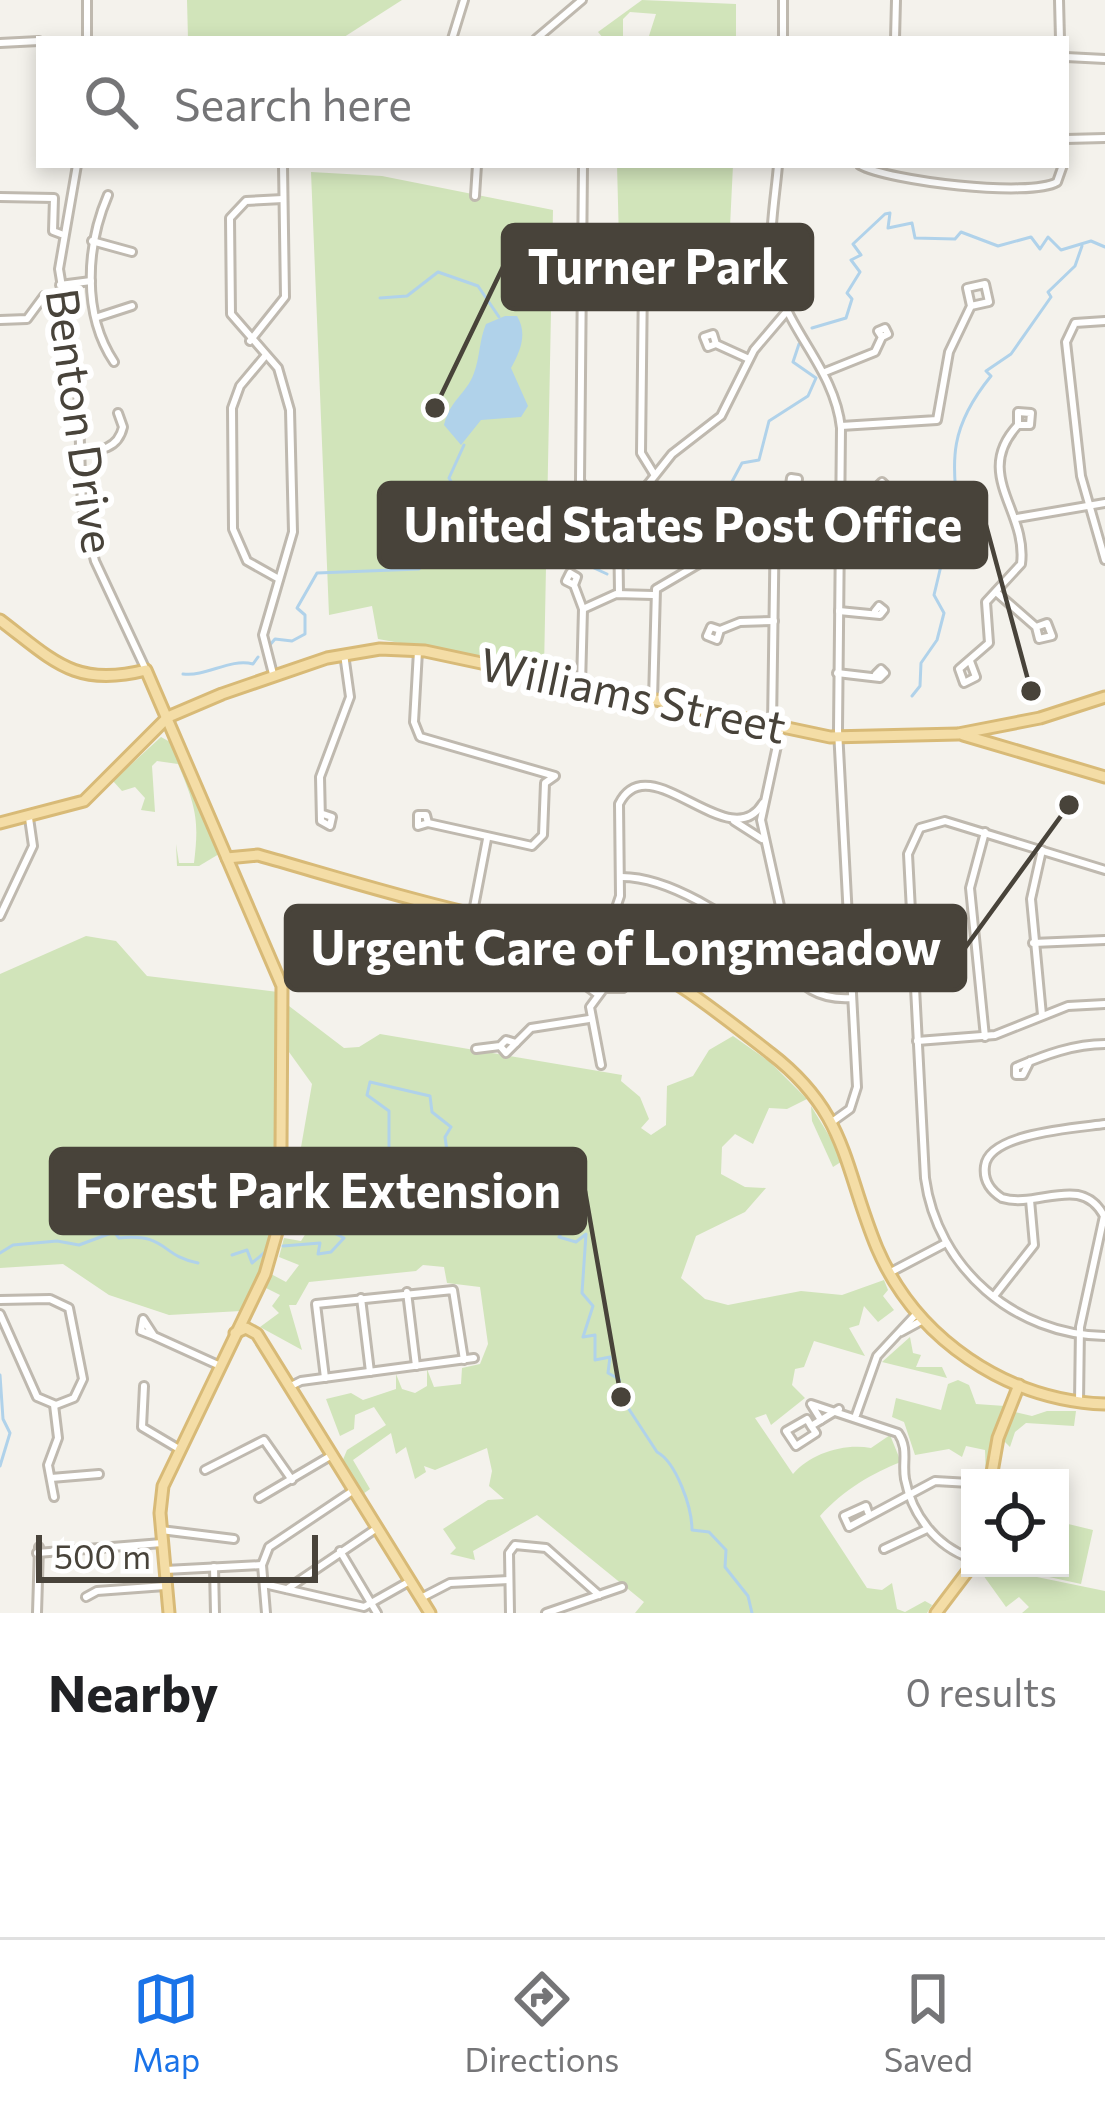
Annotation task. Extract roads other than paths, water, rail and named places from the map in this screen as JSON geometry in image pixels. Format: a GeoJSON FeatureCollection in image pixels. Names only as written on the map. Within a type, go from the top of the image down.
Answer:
{"type":"FeatureCollection","features":[{"type":"Feature","properties":{"kind":"main road"},"geometry":{"type":"LineString","coordinates":[[0,620],[85,677],[111,678],[146,670],[283,991],[281,1148],[291,1184],[270,1262],[162,1490],[169,1613]]}},
{"type":"Feature","properties":{"kind":"main road","name":"Williams Street"},"geometry":{"type":"LineString","coordinates":[[168,717],[273,674],[344,654],[418,650],[838,737],[958,734],[1009,725],[1105,697]]}},
{"type":"Feature","properties":{"kind":"main road"},"geometry":{"type":"LineString","coordinates":[[0,823],[84,801],[168,717]]}},
{"type":"Feature","properties":{"kind":"main road"},"geometry":{"type":"LineString","coordinates":[[1003,745],[1009,725]]}},
{"type":"Feature","properties":{"kind":"main road"},"geometry":{"type":"LineString","coordinates":[[148,737],[165,734],[179,744]]}},
{"type":"Feature","properties":{"kind":"main road"},"geometry":{"type":"LineString","coordinates":[[958,734],[1105,777]]}},
{"type":"Feature","properties":{"kind":"main road"},"geometry":{"type":"LineString","coordinates":[[220,839],[249,854],[472,914],[558,927],[639,962],[780,1061],[832,1122],[852,1162],[889,1273],[920,1317],[968,1359],[1019,1385],[1079,1402],[1105,1404]]}},
{"type":"Feature","properties":{"kind":"main road"},"geometry":{"type":"LineString","coordinates":[[227,858],[249,854]]}},
{"type":"Feature","properties":{"kind":"main road"},"geometry":{"type":"LineString","coordinates":[[233,872],[249,854]]}},
{"type":"Feature","properties":{"kind":"main road"},"geometry":{"type":"LineString","coordinates":[[245,1313],[426,1608]]}},
{"type":"Feature","properties":{"kind":"main road"},"geometry":{"type":"LineString","coordinates":[[235,1333],[254,1330]]}},
{"type":"Feature","properties":{"kind":"main road"},"geometry":{"type":"LineString","coordinates":[[992,1469],[997,1441],[1019,1385]]}},
{"type":"Feature","properties":{"kind":"main road"},"geometry":{"type":"LineString","coordinates":[[936,1613],[963,1577]]}},
{"type":"Feature","properties":{"kind":"street"},"geometry":{"type":"LineString","coordinates":[[87,0],[87,36]]}},
{"type":"Feature","properties":{"kind":"street"},"geometry":{"type":"LineString","coordinates":[[453,36],[464,0]]}},
{"type":"Feature","properties":{"kind":"street"},"geometry":{"type":"LineString","coordinates":[[540,36],[583,0]]}},
{"type":"Feature","properties":{"kind":"street"},"geometry":{"type":"LineString","coordinates":[[783,0],[783,36]]}},
{"type":"Feature","properties":{"kind":"street"},"geometry":{"type":"LineString","coordinates":[[896,0],[896,36]]}},
{"type":"Feature","properties":{"kind":"street"},"geometry":{"type":"LineString","coordinates":[[1059,0],[1060,36]]}},
{"type":"Feature","properties":{"kind":"street"},"geometry":{"type":"LineString","coordinates":[[0,43],[36,41]]}},
{"type":"Feature","properties":{"kind":"street"},"geometry":{"type":"LineString","coordinates":[[1069,57],[1105,59]]}},
{"type":"Feature","properties":{"kind":"street"},"geometry":{"type":"LineString","coordinates":[[1069,139],[1105,138]]}},
{"type":"Feature","properties":{"kind":"street","name":"Benton Drive"},"geometry":{"type":"LineString","coordinates":[[76,168],[61,234],[60,285],[76,373],[89,544],[146,670]]}},
{"type":"Feature","properties":{"kind":"street"},"geometry":{"type":"LineString","coordinates":[[250,340],[284,296],[283,168]]}},
{"type":"Feature","properties":{"kind":"street"},"geometry":{"type":"LineString","coordinates":[[475,196],[477,168]]}},
{"type":"Feature","properties":{"kind":"street"},"geometry":{"type":"LineString","coordinates":[[584,168],[580,483],[606,518],[617,522]]}},
{"type":"Feature","properties":{"kind":"street"},"geometry":{"type":"LineString","coordinates":[[778,168],[772,257],[788,310],[824,372],[841,426],[838,737],[857,1094],[850,1109],[832,1122]]}},
{"type":"Feature","properties":{"kind":"street"},"geometry":{"type":"LineString","coordinates":[[873,168],[922,179],[1038,188],[1055,183],[1062,168]]}},
{"type":"Feature","properties":{"kind":"street"},"geometry":{"type":"LineString","coordinates":[[108,195],[92,241],[91,281],[114,362]]}},
{"type":"Feature","properties":{"kind":"street"},"geometry":{"type":"LineString","coordinates":[[0,196],[53,198],[58,209],[53,231],[61,234]]}},
{"type":"Feature","properties":{"kind":"street"},"geometry":{"type":"LineString","coordinates":[[273,674],[263,634],[293,532],[290,410],[285,382],[231,314],[230,218],[246,201],[283,199]]}},
{"type":"Feature","properties":{"kind":"street"},"geometry":{"type":"LineString","coordinates":[[92,241],[132,253]]}},
{"type":"Feature","properties":{"kind":"street"},"geometry":{"type":"LineString","coordinates":[[582,280],[687,277]]}},
{"type":"Feature","properties":{"kind":"street"},"geometry":{"type":"LineString","coordinates":[[643,278],[641,453],[654,474]]}},
{"type":"Feature","properties":{"kind":"street"},"geometry":{"type":"LineString","coordinates":[[60,285],[91,281]]}},
{"type":"Feature","properties":{"kind":"street"},"geometry":{"type":"LineString","coordinates":[[841,426],[937,420],[949,352],[971,306],[967,288],[985,284],[988,302],[971,306]]}},
{"type":"Feature","properties":{"kind":"street"},"geometry":{"type":"LineString","coordinates":[[0,320],[27,320],[44,296],[62,296]]}},
{"type":"Feature","properties":{"kind":"street"},"geometry":{"type":"LineString","coordinates":[[98,317],[132,306]]}},
{"type":"Feature","properties":{"kind":"street"},"geometry":{"type":"LineString","coordinates":[[619,593],[617,522],[654,474],[721,416],[749,359],[788,310]]}},
{"type":"Feature","properties":{"kind":"street"},"geometry":{"type":"LineString","coordinates":[[1105,321],[1075,323],[1066,339],[1086,506],[1105,560]]}},
{"type":"Feature","properties":{"kind":"street"},"geometry":{"type":"LineString","coordinates":[[824,372],[868,357],[882,337]]}},
{"type":"Feature","properties":{"kind":"street"},"geometry":{"type":"LineString","coordinates":[[716,344],[749,359]]}},
{"type":"Feature","properties":{"kind":"street"},"geometry":{"type":"LineString","coordinates":[[266,355],[240,386],[232,408],[232,529],[247,561],[279,580]]}},
{"type":"Feature","properties":{"kind":"street"},"geometry":{"type":"LineString","coordinates":[[80,452],[107,449],[117,441],[123,427],[118,412]]}},
{"type":"Feature","properties":{"kind":"street"},"geometry":{"type":"LineString","coordinates":[[970,661],[988,646],[984,609],[1021,563],[1017,518],[1001,493],[997,469],[1001,449],[1018,425]]}},
{"type":"Feature","properties":{"kind":"street"},"geometry":{"type":"LineString","coordinates":[[764,947],[780,906],[765,842],[763,803],[776,727],[775,523],[778,502],[790,485]]}},
{"type":"Feature","properties":{"kind":"street"},"geometry":{"type":"LineString","coordinates":[[840,487],[877,487]]}},
{"type":"Feature","properties":{"kind":"street"},"geometry":{"type":"LineString","coordinates":[[1017,518],[1105,503]]}},
{"type":"Feature","properties":{"kind":"street"},"geometry":{"type":"LineString","coordinates":[[653,700],[653,595],[667,579],[700,564],[728,538],[775,523]]}},
{"type":"Feature","properties":{"kind":"street"},"geometry":{"type":"LineString","coordinates":[[839,549],[877,549]]}},
{"type":"Feature","properties":{"kind":"street"},"geometry":{"type":"LineString","coordinates":[[574,585],[583,609],[580,685]]}},
{"type":"Feature","properties":{"kind":"street"},"geometry":{"type":"LineString","coordinates":[[996,592],[1036,627]]}},
{"type":"Feature","properties":{"kind":"street"},"geometry":{"type":"LineString","coordinates":[[583,609],[619,593],[653,595]]}},
{"type":"Feature","properties":{"kind":"street"},"geometry":{"type":"LineString","coordinates":[[838,610],[874,610]]}},
{"type":"Feature","properties":{"kind":"street"},"geometry":{"type":"LineString","coordinates":[[720,630],[742,621],[774,621]]}},
{"type":"Feature","properties":{"kind":"street"},"geometry":{"type":"LineString","coordinates":[[418,650],[418,735],[554,775],[545,784],[544,830],[537,843],[487,839],[428,824]]}},
{"type":"Feature","properties":{"kind":"street"},"geometry":{"type":"LineString","coordinates":[[322,814],[320,778],[350,698],[344,654]]}},
{"type":"Feature","properties":{"kind":"street"},"geometry":{"type":"LineString","coordinates":[[837,673],[876,674]]}},
{"type":"Feature","properties":{"kind":"street"},"geometry":{"type":"LineString","coordinates":[[604,944],[619,902],[619,803],[632,788],[667,790],[734,821],[765,842]]}},
{"type":"Feature","properties":{"kind":"street"},"geometry":{"type":"LineString","coordinates":[[734,821],[752,817],[763,803]]}},
{"type":"Feature","properties":{"kind":"street"},"geometry":{"type":"LineString","coordinates":[[0,916],[29,859],[29,818]]}},
{"type":"Feature","properties":{"kind":"street"},"geometry":{"type":"LineString","coordinates":[[1105,870],[938,821],[914,835],[908,854],[926,1188],[946,1243],[992,1297],[1035,1322],[1079,1335],[1105,1336]]}},
{"type":"Feature","properties":{"kind":"street"},"geometry":{"type":"LineString","coordinates":[[985,832],[970,888],[985,1037]]}},
{"type":"Feature","properties":{"kind":"street"},"geometry":{"type":"LineString","coordinates":[[472,914],[487,839]]}},
{"type":"Feature","properties":{"kind":"street"},"geometry":{"type":"LineString","coordinates":[[1042,850],[1031,890],[1042,1016]]}},
{"type":"Feature","properties":{"kind":"street"},"geometry":{"type":"LineString","coordinates":[[620,878],[670,885],[764,947],[805,989],[825,999],[852,998]]}},
{"type":"Feature","properties":{"kind":"street"},"geometry":{"type":"LineString","coordinates":[[500,918],[495,953],[506,968],[569,974],[596,993]]}},
{"type":"Feature","properties":{"kind":"street"},"geometry":{"type":"LineString","coordinates":[[1033,943],[1105,940]]}},
{"type":"Feature","properties":{"kind":"street"},"geometry":{"type":"LineString","coordinates":[[850,945],[911,941]]}},
{"type":"Feature","properties":{"kind":"street"},"geometry":{"type":"LineString","coordinates":[[601,1065],[589,1019],[596,993],[611,985],[623,988],[639,962]]}},
{"type":"Feature","properties":{"kind":"street"},"geometry":{"type":"LineString","coordinates":[[917,1042],[985,1037],[1069,1006],[1105,1004]]}},
{"type":"Feature","properties":{"kind":"street"},"geometry":{"type":"LineString","coordinates":[[476,1049],[500,1046],[506,1040],[516,1043],[529,1028],[589,1019]]}},
{"type":"Feature","properties":{"kind":"street"},"geometry":{"type":"LineString","coordinates":[[1030,1061],[1072,1047],[1105,1044]]}},
{"type":"Feature","properties":{"kind":"street"},"geometry":{"type":"LineString","coordinates":[[1079,1402],[1079,1335],[1105,1224],[1101,1206],[1072,1193],[1009,1201],[991,1190],[985,1172],[993,1149],[1105,1124]]}},
{"type":"Feature","properties":{"kind":"street"},"geometry":{"type":"LineString","coordinates":[[992,1297],[1034,1245],[1030,1200]]}},
{"type":"Feature","properties":{"kind":"street"},"geometry":{"type":"LineString","coordinates":[[889,1273],[946,1243]]}},
{"type":"Feature","properties":{"kind":"street"},"geometry":{"type":"LineString","coordinates":[[1091,1273],[1105,1273]]}},
{"type":"Feature","properties":{"kind":"street"},"geometry":{"type":"LineString","coordinates":[[325,1378],[316,1304],[407,1292],[453,1289],[464,1360]]}},
{"type":"Feature","properties":{"kind":"street"},"geometry":{"type":"LineString","coordinates":[[407,1292],[416,1366]]}},
{"type":"Feature","properties":{"kind":"street"},"geometry":{"type":"LineString","coordinates":[[361,1298],[370,1372]]}},
{"type":"Feature","properties":{"kind":"street"},"geometry":{"type":"LineString","coordinates":[[0,1300],[50,1299],[72,1313],[82,1384],[70,1401],[54,1405],[34,1393],[0,1314]]}},
{"type":"Feature","properties":{"kind":"street"},"geometry":{"type":"LineString","coordinates":[[856,1414],[875,1359],[920,1317]]}},
{"type":"Feature","properties":{"kind":"street"},"geometry":{"type":"LineString","coordinates":[[154,1336],[218,1365]]}},
{"type":"Feature","properties":{"kind":"street"},"geometry":{"type":"LineString","coordinates":[[290,1387],[474,1358]]}},
{"type":"Feature","properties":{"kind":"street"},"geometry":{"type":"LineString","coordinates":[[144,1387],[142,1427],[179,1449]]}},
{"type":"Feature","properties":{"kind":"street"},"geometry":{"type":"LineString","coordinates":[[820,1420],[812,1404],[856,1414],[901,1436],[910,1493],[927,1529],[961,1552]]}},
{"type":"Feature","properties":{"kind":"street"},"geometry":{"type":"LineString","coordinates":[[54,1405],[58,1436],[48,1459],[55,1497]]}},
{"type":"Feature","properties":{"kind":"street"},"geometry":{"type":"LineString","coordinates":[[811,1426],[839,1409]]}},
{"type":"Feature","properties":{"kind":"street"},"geometry":{"type":"LineString","coordinates":[[806,1419],[811,1426],[816,1433],[796,1446],[786,1431],[806,1419]]}},
{"type":"Feature","properties":{"kind":"street"},"geometry":{"type":"LineString","coordinates":[[205,1470],[264,1440],[292,1480]]}},
{"type":"Feature","properties":{"kind":"street"},"geometry":{"type":"LineString","coordinates":[[259,1498],[332,1454]]}},
{"type":"Feature","properties":{"kind":"street"},"geometry":{"type":"LineString","coordinates":[[51,1478],[99,1474]]}},
{"type":"Feature","properties":{"kind":"street"},"geometry":{"type":"LineString","coordinates":[[868,1512],[939,1480],[961,1482]]}},
{"type":"Feature","properties":{"kind":"street"},"geometry":{"type":"LineString","coordinates":[[266,1613],[262,1565],[269,1547],[354,1490]]}},
{"type":"Feature","properties":{"kind":"street"},"geometry":{"type":"LineString","coordinates":[[286,1589],[377,1528]]}},
{"type":"Feature","properties":{"kind":"street"},"geometry":{"type":"LineString","coordinates":[[884,1549],[927,1529]]}},
{"type":"Feature","properties":{"kind":"street"},"geometry":{"type":"LineString","coordinates":[[161,1530],[234,1539]]}},
{"type":"Feature","properties":{"kind":"street"},"geometry":{"type":"LineString","coordinates":[[38,1613],[38,1550],[162,1544]]}},
{"type":"Feature","properties":{"kind":"street"},"geometry":{"type":"LineString","coordinates":[[510,1613],[510,1548],[524,1544],[556,1554],[599,1595]]}},
{"type":"Feature","properties":{"kind":"street"},"geometry":{"type":"LineString","coordinates":[[340,1551],[375,1609]]}},
{"type":"Feature","properties":{"kind":"street"},"geometry":{"type":"LineString","coordinates":[[165,1570],[262,1565]]}},
{"type":"Feature","properties":{"kind":"street"},"geometry":{"type":"LineString","coordinates":[[214,1567],[215,1613]]}},
{"type":"Feature","properties":{"kind":"street"},"geometry":{"type":"LineString","coordinates":[[426,1608],[450,1582],[509,1580]]}},
{"type":"Feature","properties":{"kind":"street"},"geometry":{"type":"LineString","coordinates":[[375,1609],[410,1581]]}},
{"type":"Feature","properties":{"kind":"street"},"geometry":{"type":"LineString","coordinates":[[264,1584],[375,1609]]}},
{"type":"Feature","properties":{"kind":"street"},"geometry":{"type":"LineString","coordinates":[[86,1598],[97,1591],[167,1586]]}},
{"type":"Feature","properties":{"kind":"street"},"geometry":{"type":"LineString","coordinates":[[546,1613],[622,1587]]}},
{"type":"Feature","properties":{"kind":"water"},"geometry":{"type":"Polygon","coordinates":[[[517,316],[522,329],[522,343],[511,368],[528,406],[521,417],[481,420],[461,445],[444,425],[447,416],[474,373],[486,324],[517,316]]]}},
{"type":"Feature","properties":{"kind":"waterway"},"geometry":{"type":"LineString","coordinates":[[812,328],[846,318],[852,299],[847,293],[860,272],[851,260],[861,255],[853,244],[885,214],[890,213],[888,228],[912,223],[915,238],[955,239],[961,232],[998,246],[1031,237],[1040,249],[1048,237],[1061,250],[1091,241],[1105,247]]}},
{"type":"Feature","properties":{"kind":"waterway"},"geometry":{"type":"LineString","coordinates":[[912,696],[920,686],[921,663],[937,640],[944,613],[934,595],[945,549],[957,543],[954,532],[961,527],[954,461],[961,426],[991,376],[986,371],[1011,354],[1051,297],[1048,292],[1075,266],[1082,246]]}},
{"type":"Feature","properties":{"kind":"waterway"},"geometry":{"type":"LineString","coordinates":[[380,298],[407,296],[438,272],[478,286],[499,317]]}},
{"type":"Feature","properties":{"kind":"waterway"},"geometry":{"type":"LineString","coordinates":[[628,568],[639,565],[658,535],[690,502],[708,491],[727,491],[742,463],[759,460],[769,421],[808,396],[816,378],[793,362],[799,344]]}},
{"type":"Feature","properties":{"kind":"waterway"},"geometry":{"type":"LineString","coordinates":[[464,445],[449,478],[458,493],[467,492],[498,512],[515,506],[541,512],[594,558],[594,568],[607,574]]}},
{"type":"Feature","properties":{"kind":"waterway"},"geometry":{"type":"LineString","coordinates":[[443,550],[497,513]]}},
{"type":"Feature","properties":{"kind":"waterway"},"geometry":{"type":"LineString","coordinates":[[269,646],[275,639],[292,641],[305,634],[305,615],[297,608],[317,573],[419,569],[436,553]]}},
{"type":"Feature","properties":{"kind":"waterway"},"geometry":{"type":"LineString","coordinates":[[183,674],[253,664],[258,657]]}},
{"type":"Feature","properties":{"kind":"waterway"},"geometry":{"type":"LineString","coordinates":[[283,1246],[320,1243],[318,1254],[331,1252],[344,1238],[336,1234],[337,1218],[328,1212],[329,1202],[355,1194],[360,1176],[373,1177],[389,1168],[389,1111],[367,1095],[370,1082],[430,1096],[432,1112],[451,1127],[445,1137],[450,1173],[486,1213],[528,1219],[536,1209],[560,1202],[561,1213],[570,1218],[559,1237],[576,1242],[586,1234],[582,1293],[593,1306],[583,1337],[595,1335],[595,1360],[610,1357],[608,1373],[619,1379],[621,1397],[676,1475],[692,1530],[709,1532],[726,1550],[725,1567],[748,1596],[752,1613]]}},
{"type":"Feature","properties":{"kind":"waterway"},"geometry":{"type":"LineString","coordinates":[[0,1253],[13,1245],[57,1241],[79,1245],[114,1232],[119,1238],[156,1242],[198,1263]]}},
{"type":"Feature","properties":{"kind":"waterway"},"geometry":{"type":"LineString","coordinates":[[232,1255],[247,1250],[252,1263],[270,1248]]}},
{"type":"Feature","properties":{"kind":"waterway"},"geometry":{"type":"LineString","coordinates":[[0,1375],[3,1419],[10,1433],[0,1466]]}},
{"type":"Feature","properties":{"kind":"place","name":"Turner Park"},"geometry":{"type":"Point","coordinates":[435,408]}},
{"type":"Feature","properties":{"kind":"place","name":"United States Post Office"},"geometry":{"type":"Point","coordinates":[1031,691]}},
{"type":"Feature","properties":{"kind":"place","name":"Urgent Care of Longmeadow"},"geometry":{"type":"Point","coordinates":[1069,805]}},
{"type":"Feature","properties":{"kind":"place","name":"Forest Park Extension"},"geometry":{"type":"Point","coordinates":[621,1397]}}]}
